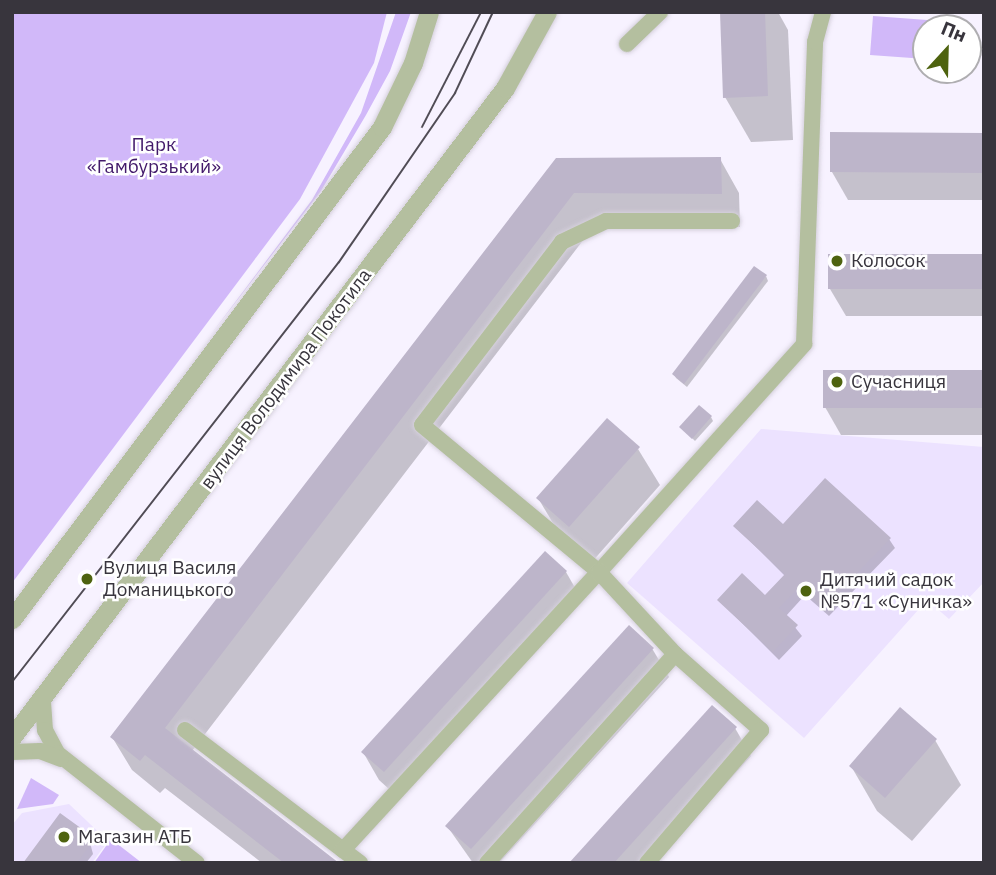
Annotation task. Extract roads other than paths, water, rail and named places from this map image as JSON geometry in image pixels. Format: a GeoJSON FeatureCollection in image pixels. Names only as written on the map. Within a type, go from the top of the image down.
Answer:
{"type":"FeatureCollection","features":[{"type":"Feature","properties":{"kind":"street"},"geometry":{"type":"LineString","coordinates":[[12,619],[382,127],[413,63],[429,12]]}},
{"type":"Feature","properties":{"kind":"street","name":"вулиця Володимира Покотила"},"geometry":{"type":"LineString","coordinates":[[12,737],[43,702],[505,88],[547,12]]}},
{"type":"Feature","properties":{"kind":"street"},"geometry":{"type":"LineString","coordinates":[[627,44],[660,12]]}},
{"type":"Feature","properties":{"kind":"street"},"geometry":{"type":"LineString","coordinates":[[344,850],[600,572],[804,344],[815,42],[822,12]]}},
{"type":"Feature","properties":{"kind":"street"},"geometry":{"type":"LineString","coordinates":[[647,863],[761,730],[675,654],[600,572],[422,425],[562,242],[606,221],[732,221]]}},
{"type":"Feature","properties":{"kind":"street"},"geometry":{"type":"LineString","coordinates":[[487,863],[675,654]]}},
{"type":"Feature","properties":{"kind":"street"},"geometry":{"type":"LineString","coordinates":[[43,702],[45,730],[66,762]]}},
{"type":"Feature","properties":{"kind":"street"},"geometry":{"type":"LineString","coordinates":[[185,730],[360,863]]}},
{"type":"Feature","properties":{"kind":"street"},"geometry":{"type":"LineString","coordinates":[[12,752],[40,751],[66,762],[197,863]]}},
{"type":"Feature","properties":{"kind":"tram line"},"geometry":{"type":"LineString","coordinates":[[422,127],[481,12]]}},
{"type":"Feature","properties":{"kind":"tram line"},"geometry":{"type":"LineString","coordinates":[[12,682],[339,262],[455,93],[493,12]]}},
{"type":"Feature","properties":{"kind":"place","name":"Колосок"},"geometry":{"type":"Point","coordinates":[837,261]}},
{"type":"Feature","properties":{"kind":"place","name":"Сучасниця"},"geometry":{"type":"Point","coordinates":[837,382]}},
{"type":"Feature","properties":{"kind":"place","name":"Вулиця Василя Доманицького"},"geometry":{"type":"Point","coordinates":[87,579]}},
{"type":"Feature","properties":{"kind":"place","name":"Дитячий садок №571 «Суничка»"},"geometry":{"type":"Point","coordinates":[806,591]}},
{"type":"Feature","properties":{"kind":"place","name":"Магазин АТБ"},"geometry":{"type":"Point","coordinates":[64,837]}},
{"type":"Feature","properties":{"kind":"park label","name":"Парк «Гамбурзький»"},"geometry":{"type":"Point","coordinates":[154,156]}}]}
